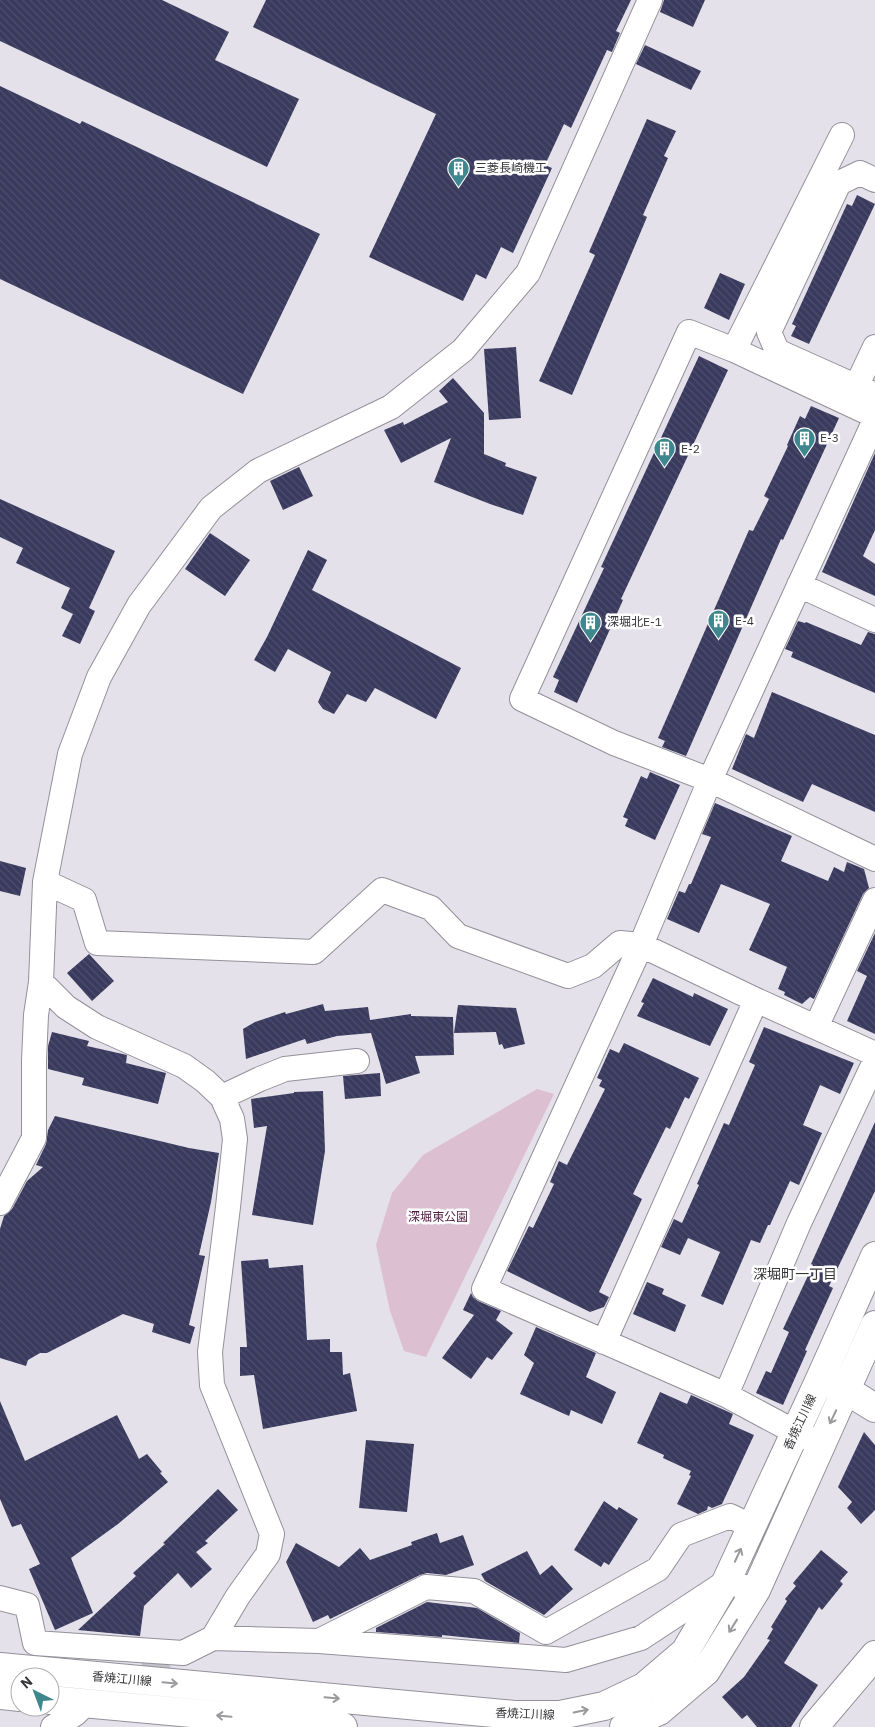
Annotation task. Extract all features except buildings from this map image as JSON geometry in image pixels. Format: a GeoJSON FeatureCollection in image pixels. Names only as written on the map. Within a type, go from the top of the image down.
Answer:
{"type":"FeatureCollection","features":[{"type":"Feature","properties":{"kind":"main road","name":"香焼江川線"},"geometry":{"type":"LineString","coordinates":[[0,1667],[515,1714],[560,1715],[604,1706],[644,1687],[685,1652],[726,1582],[875,1256]]}},
{"type":"Feature","properties":{"kind":"main road"},"geometry":{"type":"LineString","coordinates":[[624,1727],[659,1711],[706,1671],[756,1590],[875,1324]]}},
{"type":"Feature","properties":{"kind":"main road"},"geometry":{"type":"LineString","coordinates":[[820,1378],[846,1390],[875,1408]]}},
{"type":"Feature","properties":{"kind":"main road"},"geometry":{"type":"LineString","coordinates":[[814,1727],[875,1656]]}},
{"type":"Feature","properties":{"kind":"main road"},"geometry":{"type":"LineString","coordinates":[[60,1701],[343,1727]]}},
{"type":"Feature","properties":{"kind":"street"},"geometry":{"type":"LineString","coordinates":[[0,1203],[34,1138],[35,1033],[41,982],[45,882],[70,754],[99,677],[139,605],[211,508],[258,472],[392,407],[463,350],[528,273],[650,0]]}},
{"type":"Feature","properties":{"kind":"street"},"geometry":{"type":"LineString","coordinates":[[734,350],[842,135]]}},
{"type":"Feature","properties":{"kind":"street"},"geometry":{"type":"LineString","coordinates":[[875,180],[860,173],[839,183],[769,332],[777,351],[865,391],[875,347]]}},
{"type":"Feature","properties":{"kind":"street"},"geometry":{"type":"LineString","coordinates":[[875,416],[734,350],[688,332],[522,699],[614,743],[710,780],[875,859]]}},
{"type":"Feature","properties":{"kind":"street"},"geometry":{"type":"LineString","coordinates":[[820,1444],[726,1395],[484,1289],[641,945],[710,780],[875,420]]}},
{"type":"Feature","properties":{"kind":"street"},"geometry":{"type":"LineString","coordinates":[[799,585],[875,620]]}},
{"type":"Feature","properties":{"kind":"street"},"geometry":{"type":"LineString","coordinates":[[45,882],[84,900],[97,943],[314,952],[382,890],[431,908],[458,936],[568,976],[593,966],[620,943],[641,945],[875,1054]]}},
{"type":"Feature","properties":{"kind":"street"},"geometry":{"type":"LineString","coordinates":[[816,1027],[875,900]]}},
{"type":"Feature","properties":{"kind":"street"},"geometry":{"type":"LineString","coordinates":[[41,982],[66,1007],[97,1027],[184,1066],[205,1081],[222,1098],[232,1118],[235,1139],[210,1352],[212,1384],[272,1534],[268,1554],[238,1596],[213,1638]]}},
{"type":"Feature","properties":{"kind":"street"},"geometry":{"type":"LineString","coordinates":[[604,1342],[756,1000]]}},
{"type":"Feature","properties":{"kind":"street"},"geometry":{"type":"LineString","coordinates":[[222,1098],[285,1069],[357,1061]]}},
{"type":"Feature","properties":{"kind":"street"},"geometry":{"type":"LineString","coordinates":[[726,1395],[799,1223],[875,1061]]}},
{"type":"Feature","properties":{"kind":"street"},"geometry":{"type":"LineString","coordinates":[[319,1642],[426,1587],[474,1591],[546,1632],[658,1569],[682,1535],[730,1516],[751,1526]]}},
{"type":"Feature","properties":{"kind":"street"},"geometry":{"type":"LineString","coordinates":[[0,1598],[27,1605],[35,1642],[183,1653],[213,1638],[319,1642],[566,1660],[641,1638],[726,1582],[756,1590]]}},
{"type":"Feature","properties":{"kind":"street"},"geometry":{"type":"LineString","coordinates":[[53,1727],[78,1717]]}},
{"type":"Feature","properties":{"kind":"green space","name":"深堀東公園"},"geometry":{"type":"Polygon","coordinates":[[[537,1089],[554,1094],[426,1357],[404,1351],[390,1311],[376,1245],[392,1193],[423,1155],[537,1089]]]}},
{"type":"Feature","properties":{"kind":"tunnel"},"geometry":{"type":"LineString","coordinates":[[83,1707],[183,1653]]}},
{"type":"Feature","properties":{"kind":"place","name":"三菱長崎機工"},"geometry":{"type":"Point","coordinates":[459,187]}},
{"type":"Feature","properties":{"kind":"place","name":"E-3"},"geometry":{"type":"Point","coordinates":[804,457]}},
{"type":"Feature","properties":{"kind":"place","name":"E-2"},"geometry":{"type":"Point","coordinates":[665,468]}},
{"type":"Feature","properties":{"kind":"place","name":"E-4"},"geometry":{"type":"Point","coordinates":[719,640]}},
{"type":"Feature","properties":{"kind":"place","name":"深堀北E-1"},"geometry":{"type":"Point","coordinates":[591,641]}},
{"type":"Feature","properties":{"kind":"district","name":"深堀町一丁目"},"geometry":{"type":"Point","coordinates":[795,1274]}}]}
